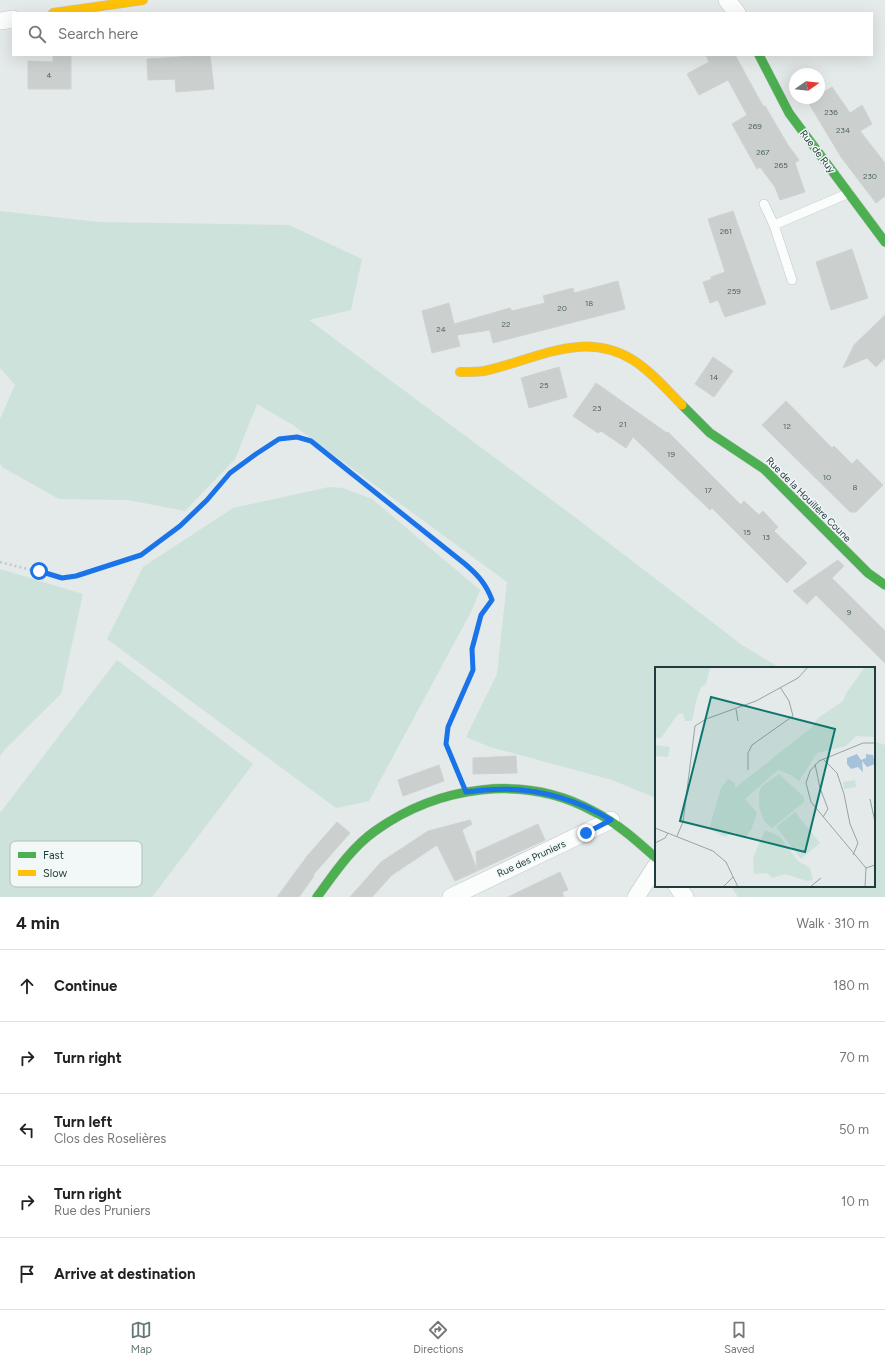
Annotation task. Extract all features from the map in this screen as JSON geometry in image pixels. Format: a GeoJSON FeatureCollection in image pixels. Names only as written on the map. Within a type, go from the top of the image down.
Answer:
{"type":"FeatureCollection","features":[{"type":"Feature","properties":{"kind":"street"},"geometry":{"type":"LineString","coordinates":[[60,12],[143,0]]}},
{"type":"Feature","properties":{"kind":"street"},"geometry":{"type":"LineString","coordinates":[[727,0],[736,12]]}},
{"type":"Feature","properties":{"kind":"street"},"geometry":{"type":"LineString","coordinates":[[0,21],[12,19]]}},
{"type":"Feature","properties":{"kind":"street","name":"Rue de Ruy"},"geometry":{"type":"LineString","coordinates":[[760,56],[789,113],[885,242]]}},
{"type":"Feature","properties":{"kind":"street","name":"Rue de la Houillère Coune"},"geometry":{"type":"LineString","coordinates":[[460,372],[483,371],[573,346],[597,347],[615,352],[633,360],[648,371],[710,433],[764,469],[868,573],[885,585]]}},
{"type":"Feature","properties":{"kind":"street"},"geometry":{"type":"LineString","coordinates":[[317,897],[347,858],[375,832],[401,815],[428,802],[466,792],[512,788],[540,792],[584,806],[611,820],[639,840],[655,857]]}},
{"type":"Feature","properties":{"kind":"street","name":"Rue des Pruniers"},"geometry":{"type":"LineString","coordinates":[[451,897],[611,820]]}},
{"type":"Feature","properties":{"kind":"street"},"geometry":{"type":"LineString","coordinates":[[636,897],[655,868]]}},
{"type":"Feature","properties":{"kind":"street"},"geometry":{"type":"LineString","coordinates":[[678,887],[685,897]]}},
{"type":"Feature","properties":{"kind":"lane"},"geometry":{"type":"LineString","coordinates":[[774,225],[849,193]]}},
{"type":"Feature","properties":{"kind":"lane"},"geometry":{"type":"LineString","coordinates":[[764,204],[774,225],[792,280]]}},
{"type":"Feature","properties":{"kind":"path"},"geometry":{"type":"LineString","coordinates":[[0,562],[62,578],[76,576],[141,555],[180,526],[207,500],[230,473],[256,454],[279,439],[297,437],[311,441],[465,564],[481,578],[487,587],[492,600],[481,615],[472,649],[473,670],[448,727],[446,744],[466,792]]}},
{"type":"Feature","properties":{"kind":"green space"},"geometry":{"type":"Polygon","coordinates":[[[0,211],[99,222],[289,225],[362,259],[351,310],[309,320],[576,518],[742,645],[778,667],[655,667],[655,798],[612,780],[490,747],[466,737],[497,674],[507,582],[293,425],[257,404],[235,459],[185,511],[128,500],[59,499],[2,467],[0,463],[0,419],[15,385],[0,368],[0,211]]]}},
{"type":"Feature","properties":{"kind":"green space"},"geometry":{"type":"Polygon","coordinates":[[[329,487],[343,488],[372,499],[480,590],[472,610],[369,801],[336,808],[107,639],[143,567],[233,508],[329,487]]]}},
{"type":"Feature","properties":{"kind":"green space"},"geometry":{"type":"Polygon","coordinates":[[[0,569],[83,594],[61,694],[6,748],[0,756],[0,569]]]}},
{"type":"Feature","properties":{"kind":"green space"},"geometry":{"type":"Polygon","coordinates":[[[117,660],[253,764],[152,897],[0,897],[0,813],[117,660]]]}},
{"type":"Feature","properties":{"kind":"green space"},"geometry":{"type":"Polygon","coordinates":[[[875,741],[885,745],[885,897],[738,897],[732,887],[875,887],[875,741]]]}},
{"type":"Feature","properties":{"kind":"building"},"geometry":{"type":"Polygon","coordinates":[[[53,56],[71,56],[71,89],[28,89],[28,61],[53,62],[53,56]]]}},
{"type":"Feature","properties":{"kind":"building"},"geometry":{"type":"Polygon","coordinates":[[[210,56],[214,89],[176,92],[175,79],[148,80],[147,59],[210,56]]]}},
{"type":"Feature","properties":{"kind":"building"},"geometry":{"type":"Polygon","coordinates":[[[706,56],[736,56],[763,106],[765,106],[788,145],[799,160],[795,163],[805,192],[780,200],[775,187],[760,167],[757,169],[732,124],[747,115],[728,80],[699,95],[687,74],[709,62],[706,56]]]}},
{"type":"Feature","properties":{"kind":"building"},"geometry":{"type":"Polygon","coordinates":[[[832,87],[850,113],[862,105],[872,124],[860,131],[885,163],[885,196],[876,203],[841,157],[809,104],[825,104],[825,91],[832,87]]]}},
{"type":"Feature","properties":{"kind":"building"},"geometry":{"type":"Polygon","coordinates":[[[733,211],[766,304],[725,317],[718,300],[710,303],[703,282],[712,279],[711,277],[725,272],[708,219],[733,211]]]}},
{"type":"Feature","properties":{"kind":"building"},"geometry":{"type":"Polygon","coordinates":[[[852,249],[868,298],[831,310],[816,262],[852,249]]]}},
{"type":"Feature","properties":{"kind":"building"},"geometry":{"type":"Polygon","coordinates":[[[618,281],[625,309],[493,343],[490,330],[457,335],[460,346],[432,353],[422,311],[449,303],[454,324],[510,308],[512,311],[545,303],[543,296],[573,288],[574,293],[618,281]]]}},
{"type":"Feature","properties":{"kind":"building"},"geometry":{"type":"Polygon","coordinates":[[[885,315],[885,358],[876,367],[867,358],[843,368],[854,345],[885,315]]]}},
{"type":"Feature","properties":{"kind":"building"},"geometry":{"type":"Polygon","coordinates":[[[713,357],[733,371],[714,397],[695,384],[713,357]]]}},
{"type":"Feature","properties":{"kind":"building"},"geometry":{"type":"Polygon","coordinates":[[[559,367],[567,397],[529,408],[521,378],[559,367]]]}},
{"type":"Feature","properties":{"kind":"building"},"geometry":{"type":"Polygon","coordinates":[[[596,383],[667,433],[668,432],[741,505],[744,501],[759,515],[763,511],[778,527],[774,531],[807,563],[787,583],[712,508],[710,510],[633,437],[626,448],[601,431],[598,433],[573,416],[596,383]]]}},
{"type":"Feature","properties":{"kind":"building"},"geometry":{"type":"Polygon","coordinates":[[[786,401],[832,448],[834,446],[852,464],[857,459],[883,485],[856,512],[850,512],[762,425],[786,401]]]}},
{"type":"Feature","properties":{"kind":"building"},"geometry":{"type":"Polygon","coordinates":[[[838,560],[844,566],[832,578],[885,631],[885,663],[816,595],[807,604],[793,591],[838,560]]]}},
{"type":"Feature","properties":{"kind":"building"},"geometry":{"type":"Polygon","coordinates":[[[516,756],[517,773],[473,774],[473,758],[516,756]]]}},
{"type":"Feature","properties":{"kind":"building"},"geometry":{"type":"Polygon","coordinates":[[[439,765],[444,781],[403,796],[398,780],[439,765]]]}},
{"type":"Feature","properties":{"kind":"building"},"geometry":{"type":"Polygon","coordinates":[[[470,820],[472,824],[462,830],[477,870],[476,852],[538,824],[545,840],[455,881],[437,845],[392,875],[372,897],[350,897],[381,862],[428,831],[470,820]]]}},
{"type":"Feature","properties":{"kind":"building"},"geometry":{"type":"Polygon","coordinates":[[[337,822],[350,833],[313,875],[314,876],[299,897],[277,897],[308,855],[337,822]]]}},
{"type":"Feature","properties":{"kind":"building"},"geometry":{"type":"Polygon","coordinates":[[[560,872],[568,890],[562,892],[564,897],[508,897],[560,872]]]}},
{"type":"Feature","properties":{"kind":"traffic: fast"},"geometry":{"type":"LineString","coordinates":[[760,56],[789,113],[885,242]]}},
{"type":"Feature","properties":{"kind":"traffic: fast"},"geometry":{"type":"LineString","coordinates":[[682,405],[710,433],[764,469],[868,573],[885,585]]}},
{"type":"Feature","properties":{"kind":"traffic: fast"},"geometry":{"type":"LineString","coordinates":[[317,897],[336,870],[358,845],[375,831],[400,816],[426,804],[453,795],[482,790],[510,789],[539,792],[566,799],[593,811],[618,826],[655,857]]}},
{"type":"Feature","properties":{"kind":"traffic: slow"},"geometry":{"type":"LineString","coordinates":[[60,12],[143,0]]}},
{"type":"Feature","properties":{"kind":"traffic: slow"},"geometry":{"type":"LineString","coordinates":[[460,372],[484,371],[559,350],[577,347],[596,347],[614,351],[633,360],[653,376],[682,405]]}},
{"type":"Feature","properties":{"kind":"route"},"geometry":{"type":"LineString","coordinates":[[39,571],[62,578],[76,576],[141,555],[180,526],[207,500],[230,473],[256,454],[279,439],[297,437],[311,441],[355,475],[424,533],[465,564],[481,578],[487,587],[492,600],[481,615],[472,649],[473,670],[448,727],[446,744],[466,792],[491,788],[512,788],[540,792],[571,800],[597,811],[611,820],[586,833]]}}]}
